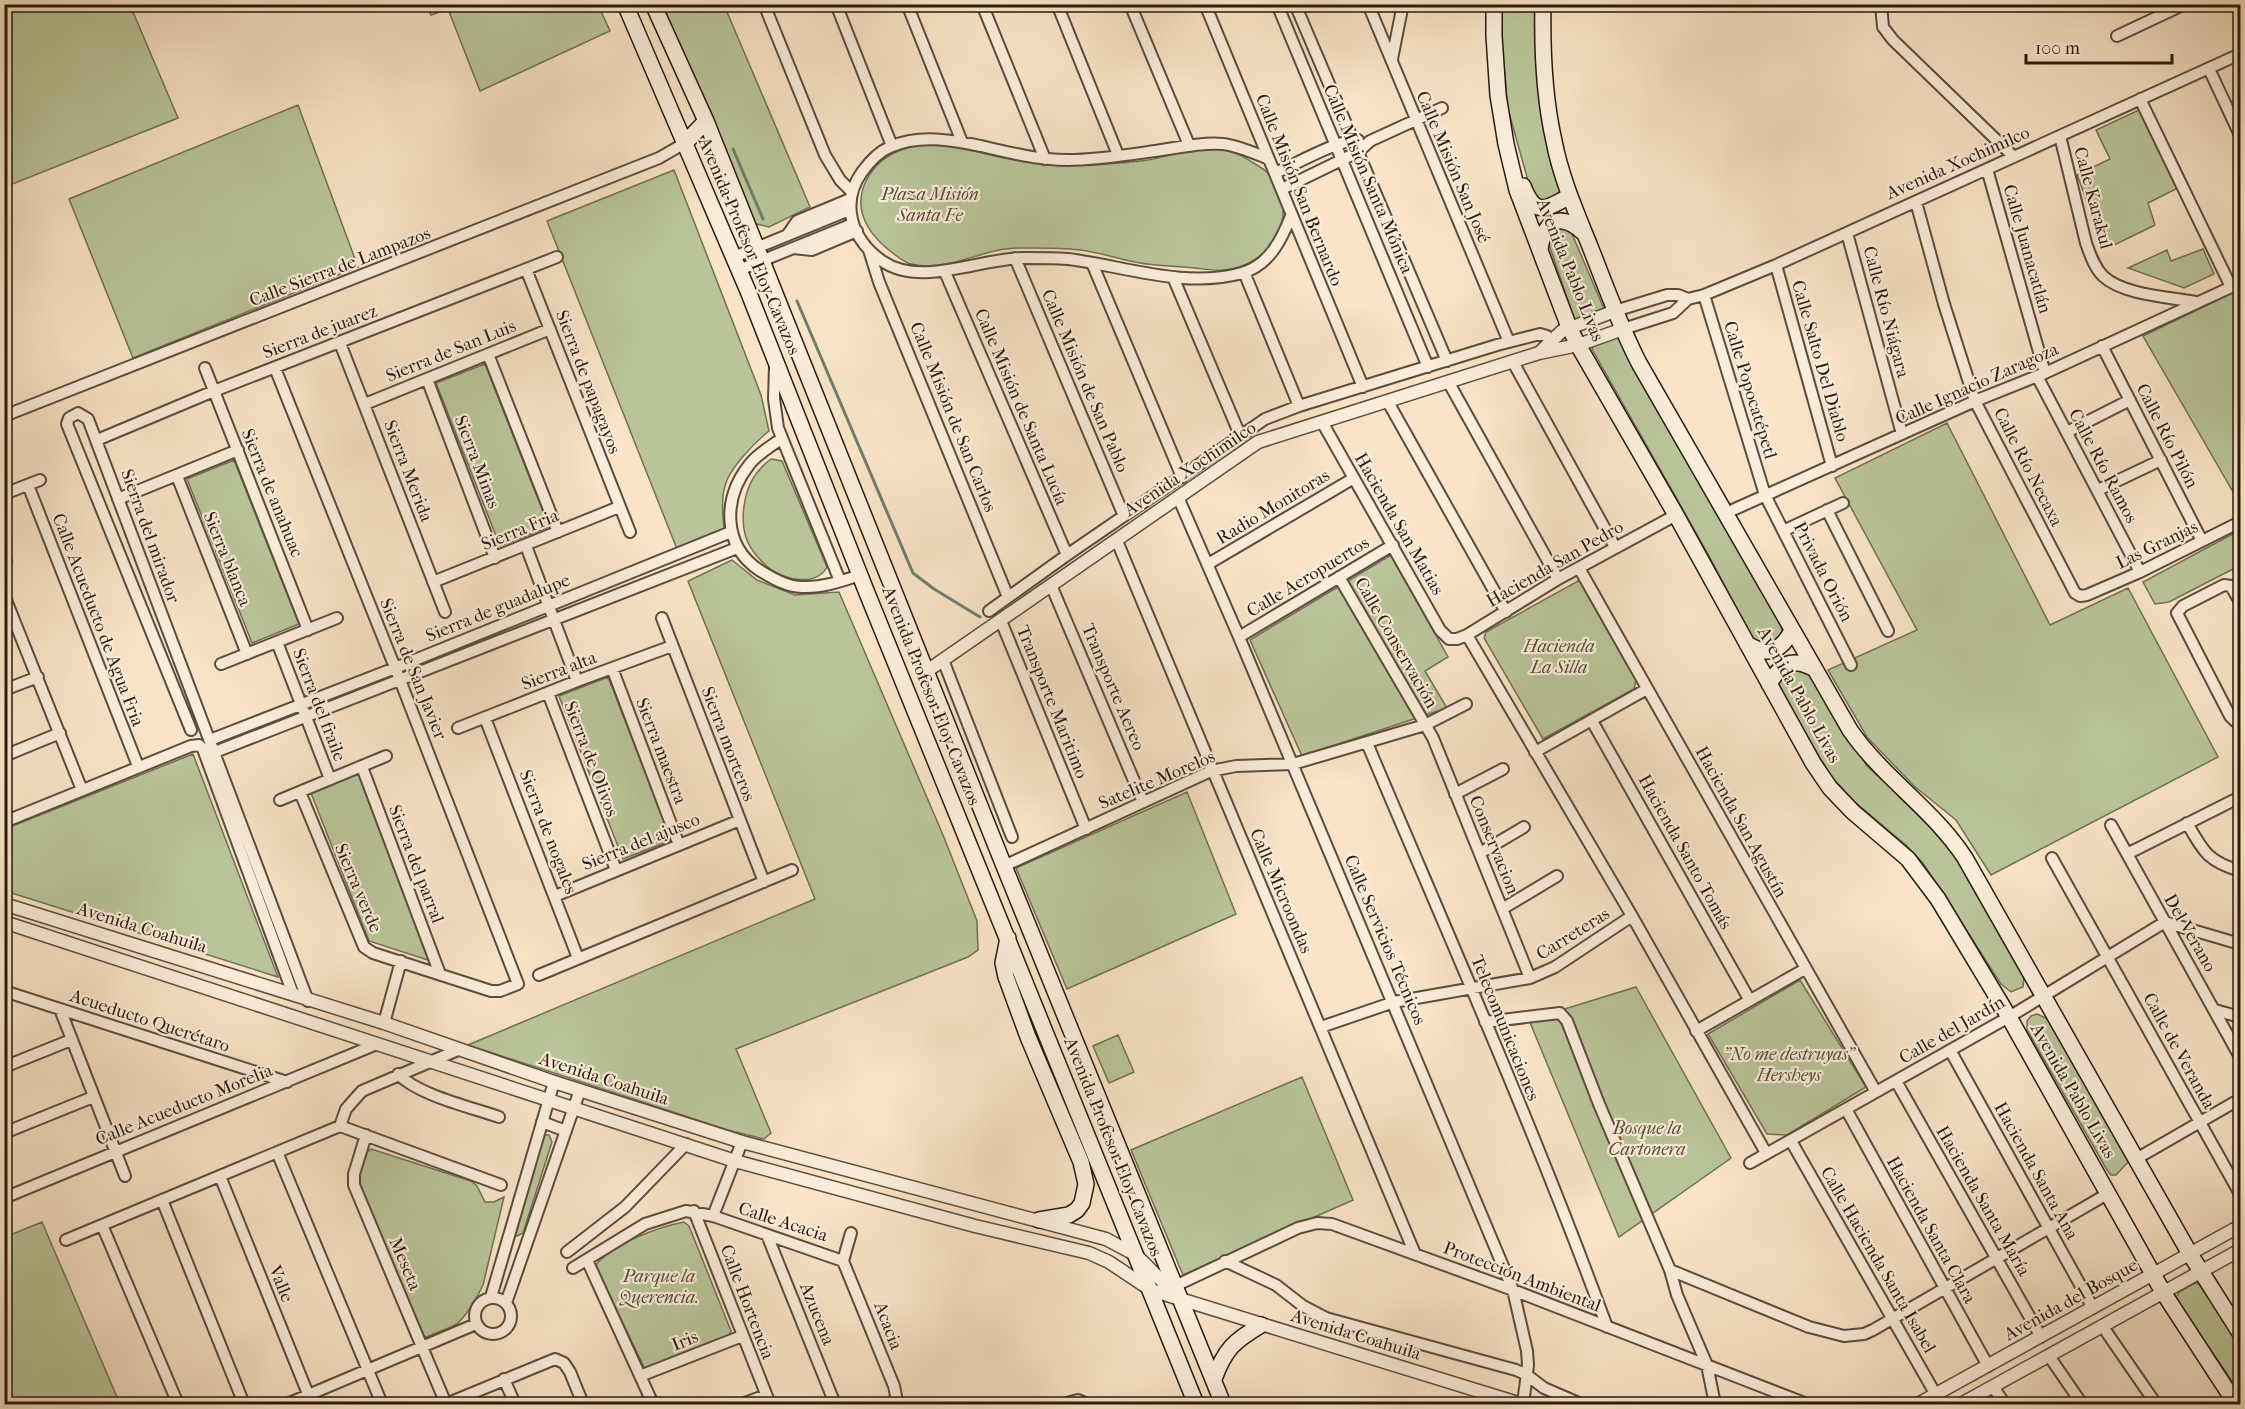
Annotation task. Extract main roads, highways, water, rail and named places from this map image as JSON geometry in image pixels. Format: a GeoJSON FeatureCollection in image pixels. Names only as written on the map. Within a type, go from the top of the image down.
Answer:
{"type":"FeatureCollection","features":[{"type":"Feature","properties":{"kind":"main road","name":"Avenida Profesor Eloy Cavazos"},"geometry":{"type":"LineString","coordinates":[[625,4],[737,263],[1196,1404]]}},
{"type":"Feature","properties":{"kind":"main road","name":"Avenida Profesor Eloy Cavazos"},"geometry":{"type":"LineString","coordinates":[[653,4],[706,121],[1223,1404]]}},
{"type":"Feature","properties":{"kind":"main road","name":"Avenida Pablo Livas"},"geometry":{"type":"LineString","coordinates":[[1494,4],[1498,95],[1517,190],[1578,345],[1676,514],[1804,748],[1830,788],[1853,812],[1899,849],[1928,884],[2009,1017],[2163,1292],[2236,1404]]}},
{"type":"Feature","properties":{"kind":"main road","name":"Avenida Pablo Livas"},"geometry":{"type":"LineString","coordinates":[[1543,4],[1542,37],[1553,141],[1569,196],[1615,311],[1639,363],[1813,668],[1860,744],[1884,771],[1937,820],[1982,885],[2190,1254],[2241,1333]]}},
{"type":"Feature","properties":{"kind":"main road"},"geometry":{"type":"LineString","coordinates":[[685,142],[706,121]]}},
{"type":"Feature","properties":{"kind":"main road"},"geometry":{"type":"LineString","coordinates":[[1506,144],[1527,196],[1536,206],[1550,208],[1569,196]]}},
{"type":"Feature","properties":{"kind":"main road"},"geometry":{"type":"LineString","coordinates":[[1540,250],[1543,233],[1549,225],[1556,222],[1569,223],[1584,233]]}},
{"type":"Feature","properties":{"kind":"main road"},"geometry":{"type":"LineString","coordinates":[[863,581],[887,572]]}},
{"type":"Feature","properties":{"kind":"main road"},"geometry":{"type":"LineString","coordinates":[[1747,644],[1760,651],[1772,651],[1782,645],[1792,631]]}},
{"type":"Feature","properties":{"kind":"main road"},"geometry":{"type":"LineString","coordinates":[[1769,684],[1780,669],[1789,663],[1799,662],[1813,668]]}},
{"type":"Feature","properties":{"kind":"main road"},"geometry":{"type":"LineString","coordinates":[[904,682],[927,671]]}},
{"type":"Feature","properties":{"kind":"main road"},"geometry":{"type":"LineString","coordinates":[[1008,938],[1003,963],[1006,977],[1028,1037],[1081,1162],[1086,1184],[1082,1203],[1077,1210],[1069,1215],[1034,1219]]}},
{"type":"Feature","properties":{"kind":"main road"},"geometry":{"type":"LineString","coordinates":[[1068,1131],[1101,1168]]}},
{"type":"Feature","properties":{"kind":"main road"},"geometry":{"type":"LineString","coordinates":[[1214,1379],[1222,1358],[1234,1342],[1261,1325]]}},
{"type":"Feature","properties":{"kind":"waterway"},"geometry":{"type":"LineString","coordinates":[[733,149],[763,219]]}},
{"type":"Feature","properties":{"kind":"waterway"},"geometry":{"type":"LineString","coordinates":[[797,301],[913,573],[934,589],[980,617]]}},
{"type":"Feature","properties":{"kind":"park label","name":"Plaza Misión Santa Fe"},"geometry":{"type":"Point","coordinates":[930,204]}},
{"type":"Feature","properties":{"kind":"park label","name":"Hacienda La Silla"},"geometry":{"type":"Point","coordinates":[1559,656]}},
{"type":"Feature","properties":{"kind":"park label","name":"\"No me destruyas\" Hersheys"},"geometry":{"type":"Point","coordinates":[1789,1064]}},
{"type":"Feature","properties":{"kind":"park label","name":"Bosque la Cartonera"},"geometry":{"type":"Point","coordinates":[1647,1138]}},
{"type":"Feature","properties":{"kind":"park label","name":"Parque la Querencia."},"geometry":{"type":"Point","coordinates":[659,1286]}}]}
